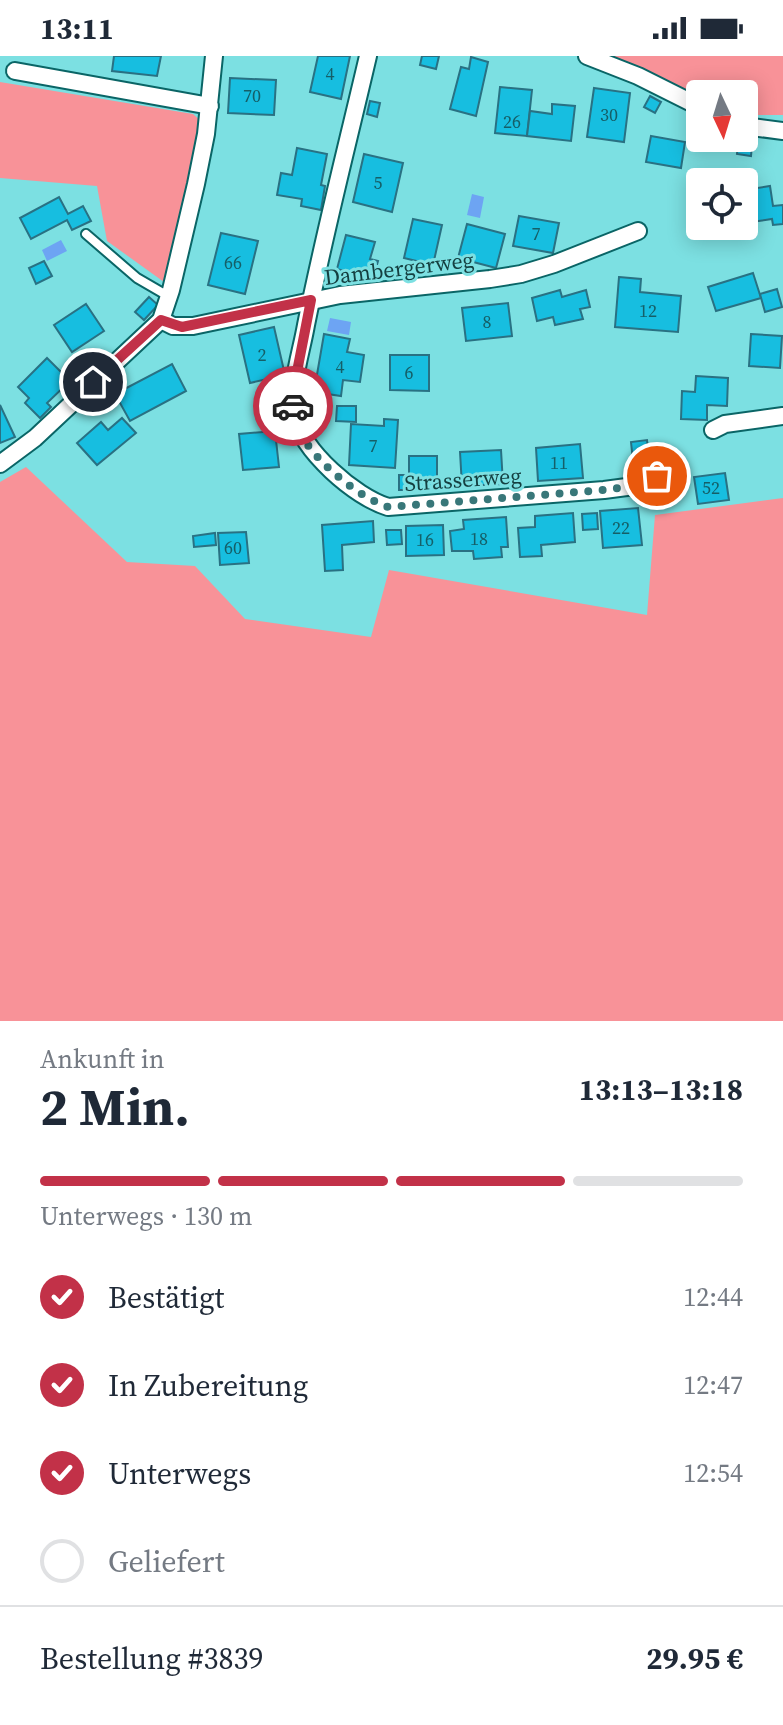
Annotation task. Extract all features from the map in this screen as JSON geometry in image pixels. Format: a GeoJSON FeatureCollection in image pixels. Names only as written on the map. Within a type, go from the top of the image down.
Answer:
{"type":"FeatureCollection","features":[{"type":"Feature","properties":{"kind":"street"},"geometry":{"type":"LineString","coordinates":[[0,464],[35,438],[161,320],[196,184],[210,106],[214,56]]}},
{"type":"Feature","properties":{"kind":"street","name":"Strasserweg"},"geometry":{"type":"LineString","coordinates":[[368,56],[294,387],[293,403],[300,434],[313,453],[374,502],[402,507],[604,490],[642,485],[657,476]]}},
{"type":"Feature","properties":{"kind":"street"},"geometry":{"type":"LineString","coordinates":[[587,56],[638,76],[686,100]]}},
{"type":"Feature","properties":{"kind":"street"},"geometry":{"type":"LineString","coordinates":[[15,71],[210,106]]}},
{"type":"Feature","properties":{"kind":"street"},"geometry":{"type":"LineString","coordinates":[[758,128],[783,131]]}},
{"type":"Feature","properties":{"kind":"street","name":"Dambergerweg"},"geometry":{"type":"LineString","coordinates":[[161,320],[182,327],[311,300],[521,274],[638,231]]}},
{"type":"Feature","properties":{"kind":"street"},"geometry":{"type":"LineString","coordinates":[[713,430],[725,424],[783,416]]}},
{"type":"Feature","properties":{"kind":"lane"},"geometry":{"type":"LineString","coordinates":[[86,234],[137,278],[169,297]]}},
{"type":"Feature","properties":{"kind":"shaded area"},"geometry":{"type":"Polygon","coordinates":[[[606,56],[783,56],[783,115],[758,115],[758,80],[686,80],[686,93],[606,56]]]}},
{"type":"Feature","properties":{"kind":"shaded area"},"geometry":{"type":"Polygon","coordinates":[[[0,82],[193,114],[201,121],[164,282],[107,241],[97,186],[0,178],[0,82]]]}},
{"type":"Feature","properties":{"kind":"shaded area"},"geometry":{"type":"Polygon","coordinates":[[[26,467],[127,562],[195,566],[245,619],[371,637],[389,570],[647,615],[655,515],[783,498],[783,1021],[0,1021],[0,482],[26,467]]]}},
{"type":"Feature","properties":{"kind":"water"},"geometry":{"type":"Polygon","coordinates":[[[472,194],[484,197],[480,218],[467,215],[472,194]]]}},
{"type":"Feature","properties":{"kind":"water"},"geometry":{"type":"Polygon","coordinates":[[[61,240],[67,251],[47,261],[42,250],[61,240]]]}},
{"type":"Feature","properties":{"kind":"water"},"geometry":{"type":"Polygon","coordinates":[[[330,318],[351,322],[349,335],[327,331],[330,318]]]}},
{"type":"Feature","properties":{"kind":"building"},"geometry":{"type":"Polygon","coordinates":[[[114,56],[161,56],[157,76],[112,71],[114,56]]]}},
{"type":"Feature","properties":{"kind":"building"},"geometry":{"type":"Polygon","coordinates":[[[318,56],[350,56],[341,99],[310,92],[318,56]]]}},
{"type":"Feature","properties":{"kind":"building"},"geometry":{"type":"Polygon","coordinates":[[[422,56],[439,56],[436,69],[420,65],[422,56]]]}},
{"type":"Feature","properties":{"kind":"building"},"geometry":{"type":"Polygon","coordinates":[[[471,57],[488,62],[476,116],[450,109],[461,67],[469,69],[471,57]]]}},
{"type":"Feature","properties":{"kind":"building"},"geometry":{"type":"Polygon","coordinates":[[[230,78],[276,80],[274,115],[228,113],[230,78]]]}},
{"type":"Feature","properties":{"kind":"building"},"geometry":{"type":"Polygon","coordinates":[[[500,87],[532,90],[527,136],[495,133],[500,87]]]}},
{"type":"Feature","properties":{"kind":"building"},"geometry":{"type":"Polygon","coordinates":[[[594,88],[630,93],[624,142],[587,137],[594,88]]]}},
{"type":"Feature","properties":{"kind":"building"},"geometry":{"type":"Polygon","coordinates":[[[650,96],[661,102],[655,113],[644,107],[650,96]]]}},
{"type":"Feature","properties":{"kind":"building"},"geometry":{"type":"Polygon","coordinates":[[[370,101],[380,103],[377,117],[367,114],[370,101]]]}},
{"type":"Feature","properties":{"kind":"building"},"geometry":{"type":"Polygon","coordinates":[[[552,104],[575,106],[571,141],[527,136],[530,111],[552,114],[552,104]]]}},
{"type":"Feature","properties":{"kind":"building"},"geometry":{"type":"Polygon","coordinates":[[[651,136],[685,142],[681,168],[646,162],[651,136]]]}},
{"type":"Feature","properties":{"kind":"building"},"geometry":{"type":"Polygon","coordinates":[[[297,148],[327,154],[321,185],[325,186],[321,210],[301,206],[302,199],[277,195],[281,173],[292,175],[297,148]]]}},
{"type":"Feature","properties":{"kind":"building"},"geometry":{"type":"Polygon","coordinates":[[[737,152],[751,152],[751,156],[737,152]]]}},
{"type":"Feature","properties":{"kind":"building"},"geometry":{"type":"Polygon","coordinates":[[[364,154],[403,163],[392,212],[353,202],[364,154]]]}},
{"type":"Feature","properties":{"kind":"building"},"geometry":{"type":"Polygon","coordinates":[[[770,186],[773,206],[783,205],[783,224],[773,225],[772,219],[758,221],[758,188],[770,186]]]}},
{"type":"Feature","properties":{"kind":"building"},"geometry":{"type":"Polygon","coordinates":[[[59,197],[68,214],[83,206],[91,221],[72,230],[67,220],[31,239],[20,218],[59,197]]]}},
{"type":"Feature","properties":{"kind":"building"},"geometry":{"type":"Polygon","coordinates":[[[519,216],[559,223],[553,253],[513,246],[519,216]]]}},
{"type":"Feature","properties":{"kind":"building"},"geometry":{"type":"Polygon","coordinates":[[[413,219],[442,225],[433,265],[404,258],[413,219]]]}},
{"type":"Feature","properties":{"kind":"building"},"geometry":{"type":"Polygon","coordinates":[[[467,224],[505,234],[496,268],[458,258],[467,224]]]}},
{"type":"Feature","properties":{"kind":"building"},"geometry":{"type":"Polygon","coordinates":[[[221,233],[258,241],[245,294],[208,285],[221,233]]]}},
{"type":"Feature","properties":{"kind":"building"},"geometry":{"type":"Polygon","coordinates":[[[346,235],[375,242],[370,259],[378,261],[373,279],[337,269],[346,235]]]}},
{"type":"Feature","properties":{"kind":"building"},"geometry":{"type":"Polygon","coordinates":[[[44,261],[52,276],[36,284],[29,268],[44,261]]]}},
{"type":"Feature","properties":{"kind":"building"},"geometry":{"type":"Polygon","coordinates":[[[753,273],[761,298],[716,311],[708,287],[753,273]]]}},
{"type":"Feature","properties":{"kind":"building"},"geometry":{"type":"Polygon","coordinates":[[[619,277],[641,279],[640,292],[681,296],[678,332],[615,327],[619,277]]]}},
{"type":"Feature","properties":{"kind":"building"},"geometry":{"type":"Polygon","coordinates":[[[777,289],[782,307],[765,312],[760,294],[777,289]]]}},
{"type":"Feature","properties":{"kind":"building"},"geometry":{"type":"Polygon","coordinates":[[[560,290],[562,297],[586,290],[590,307],[580,309],[583,319],[555,325],[553,317],[537,321],[532,298],[560,290]]]}},
{"type":"Feature","properties":{"kind":"building"},"geometry":{"type":"Polygon","coordinates":[[[149,297],[158,305],[144,320],[135,312],[149,297]]]}},
{"type":"Feature","properties":{"kind":"building"},"geometry":{"type":"Polygon","coordinates":[[[508,303],[512,336],[466,341],[462,308],[508,303]]]}},
{"type":"Feature","properties":{"kind":"building"},"geometry":{"type":"Polygon","coordinates":[[[86,304],[104,331],[72,352],[54,325],[86,304]]]}},
{"type":"Feature","properties":{"kind":"building"},"geometry":{"type":"Polygon","coordinates":[[[274,327],[285,375],[250,383],[239,335],[274,327]]]}},
{"type":"Feature","properties":{"kind":"building"},"geometry":{"type":"Polygon","coordinates":[[[324,334],[350,339],[347,352],[364,355],[360,382],[343,380],[341,396],[314,392],[324,334]]]}},
{"type":"Feature","properties":{"kind":"building"},"geometry":{"type":"Polygon","coordinates":[[[751,334],[782,336],[780,368],[749,366],[751,334]]]}},
{"type":"Feature","properties":{"kind":"building"},"geometry":{"type":"Polygon","coordinates":[[[390,355],[429,355],[429,391],[390,390],[390,355]]]}},
{"type":"Feature","properties":{"kind":"building"},"geometry":{"type":"Polygon","coordinates":[[[47,358],[70,381],[47,403],[51,407],[40,418],[25,403],[29,398],[18,387],[47,358]]]}},
{"type":"Feature","properties":{"kind":"building"},"geometry":{"type":"Polygon","coordinates":[[[172,364],[186,391],[130,421],[115,394],[172,364]]]}},
{"type":"Feature","properties":{"kind":"building"},"geometry":{"type":"Polygon","coordinates":[[[696,376],[728,378],[727,406],[707,405],[707,420],[681,419],[682,391],[695,392],[696,376]]]}},
{"type":"Feature","properties":{"kind":"building"},"geometry":{"type":"Polygon","coordinates":[[[0,405],[15,437],[0,443],[0,405]]]}},
{"type":"Feature","properties":{"kind":"building"},"geometry":{"type":"Polygon","coordinates":[[[337,406],[356,406],[356,422],[336,421],[337,406]]]}},
{"type":"Feature","properties":{"kind":"building"},"geometry":{"type":"Polygon","coordinates":[[[122,418],[136,433],[97,465],[77,443],[101,422],[108,430],[122,418]]]}},
{"type":"Feature","properties":{"kind":"building"},"geometry":{"type":"Polygon","coordinates":[[[384,419],[398,420],[395,468],[349,465],[351,424],[384,426],[384,419]]]}},
{"type":"Feature","properties":{"kind":"building"},"geometry":{"type":"Polygon","coordinates":[[[275,431],[279,467],[243,470],[239,434],[275,431]]]}},
{"type":"Feature","properties":{"kind":"building"},"geometry":{"type":"Polygon","coordinates":[[[647,440],[649,459],[633,461],[631,442],[647,440]]]}},
{"type":"Feature","properties":{"kind":"building"},"geometry":{"type":"Polygon","coordinates":[[[580,444],[583,478],[538,481],[536,448],[580,444]]]}},
{"type":"Feature","properties":{"kind":"building"},"geometry":{"type":"Polygon","coordinates":[[[501,450],[503,484],[462,486],[460,452],[501,450]]]}},
{"type":"Feature","properties":{"kind":"building"},"geometry":{"type":"Polygon","coordinates":[[[409,456],[437,456],[437,490],[399,490],[399,475],[409,475],[409,456]]]}},
{"type":"Feature","properties":{"kind":"building"},"geometry":{"type":"Polygon","coordinates":[[[725,473],[729,500],[698,504],[694,477],[725,473]]]}},
{"type":"Feature","properties":{"kind":"building"},"geometry":{"type":"Polygon","coordinates":[[[638,508],[642,545],[603,548],[600,511],[638,508]]]}},
{"type":"Feature","properties":{"kind":"building"},"geometry":{"type":"Polygon","coordinates":[[[573,513],[575,542],[541,545],[542,556],[520,557],[518,528],[535,527],[535,516],[573,513]]]}},
{"type":"Feature","properties":{"kind":"building"},"geometry":{"type":"Polygon","coordinates":[[[597,513],[598,529],[583,530],[582,514],[597,513]]]}},
{"type":"Feature","properties":{"kind":"building"},"geometry":{"type":"Polygon","coordinates":[[[506,517],[508,547],[501,547],[502,557],[474,559],[473,551],[452,551],[450,531],[464,529],[463,520],[506,517]]]}},
{"type":"Feature","properties":{"kind":"building"},"geometry":{"type":"Polygon","coordinates":[[[373,521],[374,542],[342,545],[343,570],[325,571],[322,525],[373,521]]]}},
{"type":"Feature","properties":{"kind":"building"},"geometry":{"type":"Polygon","coordinates":[[[443,525],[444,555],[406,556],[406,526],[443,525]]]}},
{"type":"Feature","properties":{"kind":"building"},"geometry":{"type":"Polygon","coordinates":[[[386,530],[401,530],[402,544],[387,545],[386,530]]]}},
{"type":"Feature","properties":{"kind":"building"},"geometry":{"type":"Polygon","coordinates":[[[246,532],[249,563],[220,565],[218,533],[246,532]]]}},
{"type":"Feature","properties":{"kind":"building"},"geometry":{"type":"Polygon","coordinates":[[[215,533],[216,545],[194,547],[193,536],[215,533]]]}},
{"type":"Feature","properties":{"kind":"way so far"},"geometry":{"type":"LineString","coordinates":[[293,406],[300,434],[313,453],[374,502],[388,507],[604,490],[642,485],[657,476]]}},
{"type":"Feature","properties":{"kind":"route"},"geometry":{"type":"LineString","coordinates":[[93,382],[161,320],[173,326],[193,326],[311,300],[293,406]]}}]}
